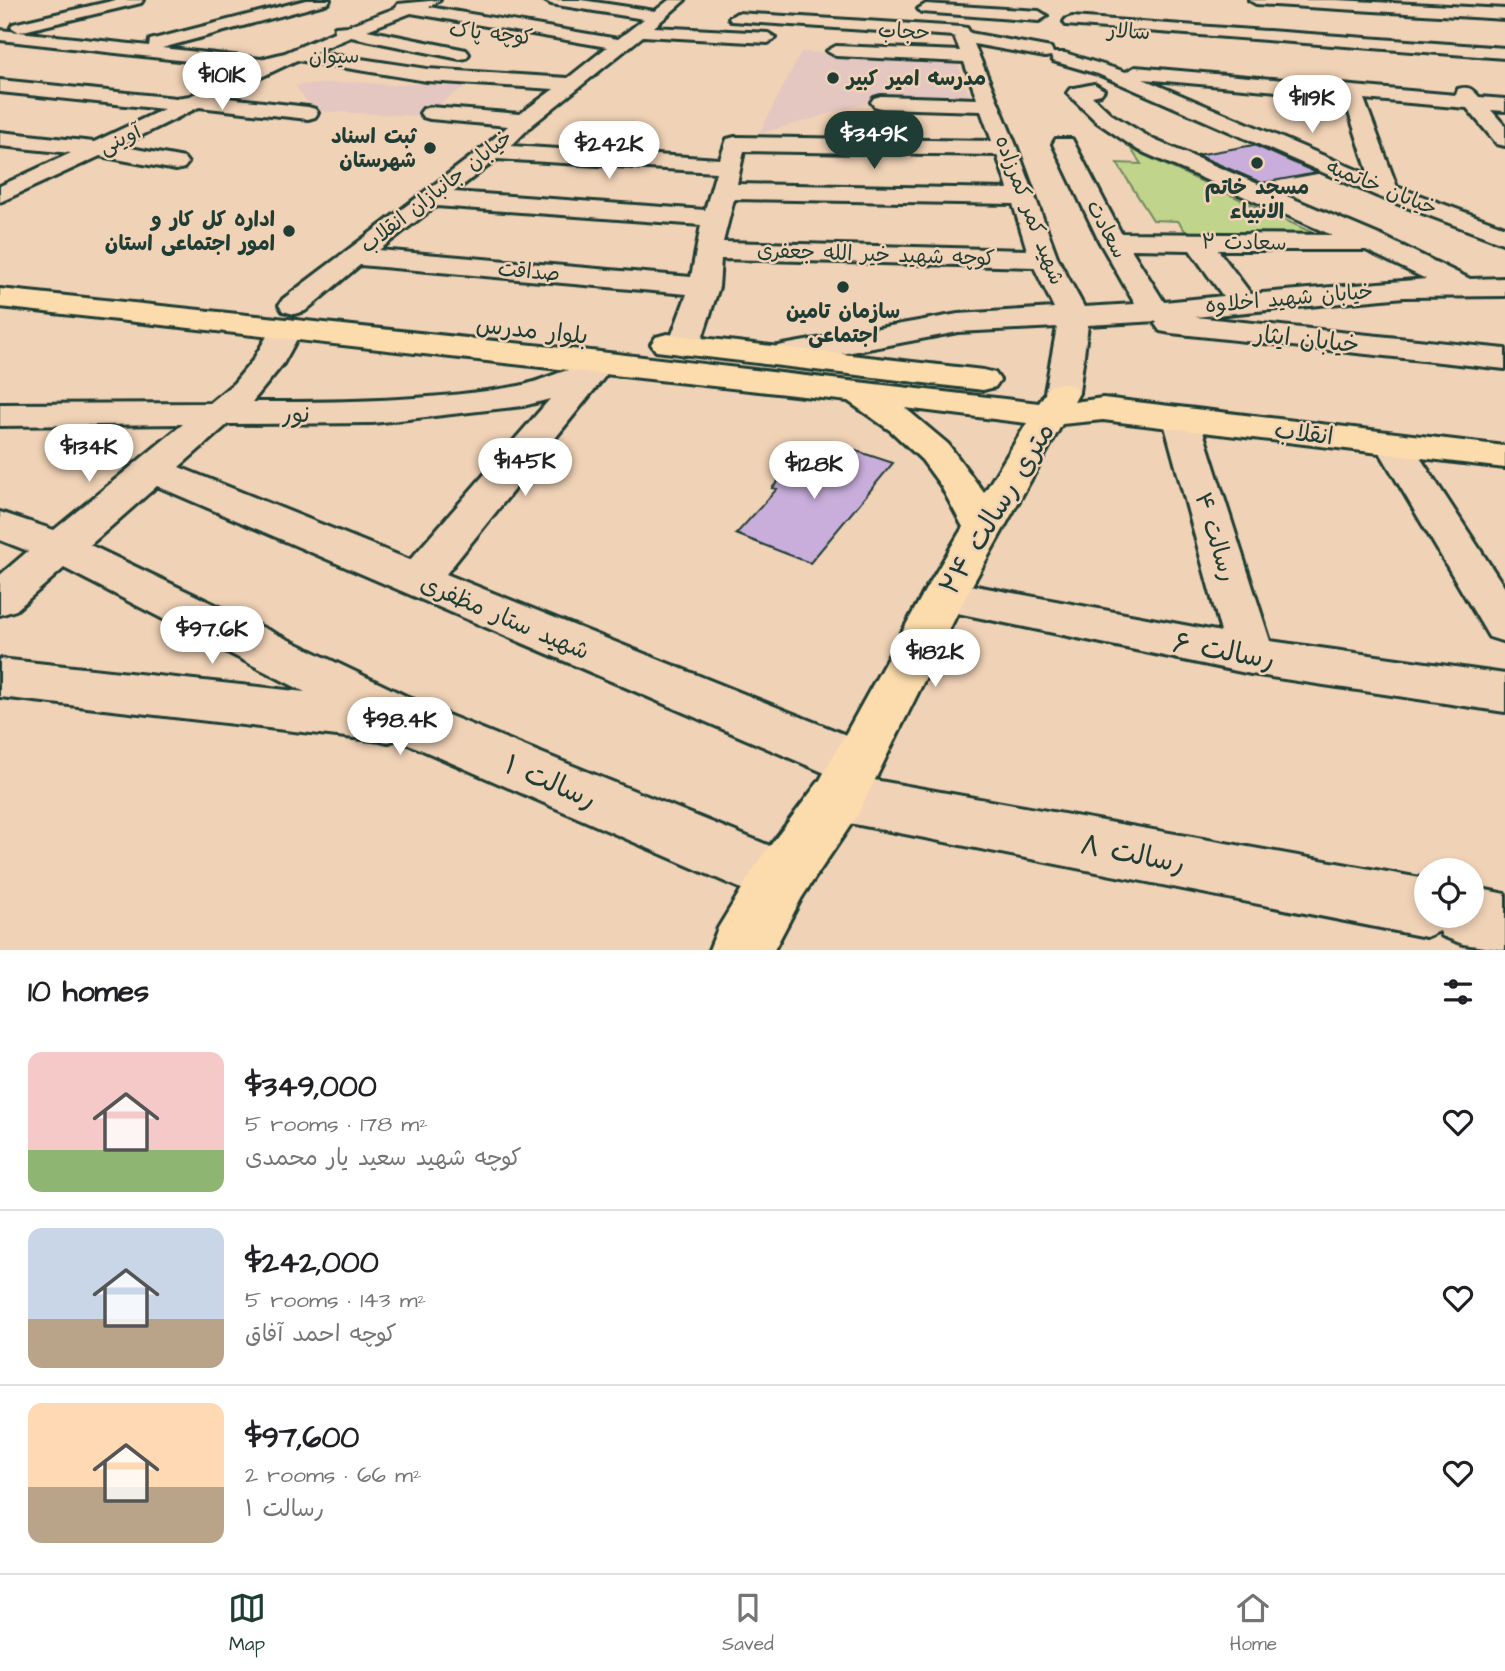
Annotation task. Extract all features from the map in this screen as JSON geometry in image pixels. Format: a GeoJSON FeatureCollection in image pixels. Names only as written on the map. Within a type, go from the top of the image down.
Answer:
{"type":"FeatureCollection","features":[{"type":"Feature","properties":{"kind":"main road","name":"بلوار مدرس"},"geometry":{"type":"LineString","coordinates":[[0,276],[290,317],[491,338],[684,345],[783,355],[1072,405]]}},
{"type":"Feature","properties":{"kind":"main road","name":"بلوار مدرس"},"geometry":{"type":"LineString","coordinates":[[0,298],[290,317]]}},
{"type":"Feature","properties":{"kind":"main road","name":"بلوار مدرس"},"geometry":{"type":"LineString","coordinates":[[491,338],[594,370],[851,391],[1072,405]]}},
{"type":"Feature","properties":{"kind":"main road"},"geometry":{"type":"LineString","coordinates":[[851,391],[889,411],[931,447],[958,478],[985,529]]}},
{"type":"Feature","properties":{"kind":"main road","name":"انقلاب"},"geometry":{"type":"LineString","coordinates":[[1072,405],[1505,457]]}},
{"type":"Feature","properties":{"kind":"main road","name":"۲۴ متری رسالت"},"geometry":{"type":"LineString","coordinates":[[740,950],[781,878],[848,780],[944,596],[985,529],[1072,405]]}},
{"type":"Feature","properties":{"kind":"street"},"geometry":{"type":"LineString","coordinates":[[0,33],[136,0]]}},
{"type":"Feature","properties":{"kind":"street"},"geometry":{"type":"LineString","coordinates":[[135,50],[323,0]]}},
{"type":"Feature","properties":{"kind":"street","name":"آوینی"},"geometry":{"type":"LineString","coordinates":[[0,195],[176,104],[261,64],[407,4],[433,0]]}},
{"type":"Feature","properties":{"kind":"street"},"geometry":{"type":"LineString","coordinates":[[551,0],[651,22],[785,39]]}},
{"type":"Feature","properties":{"kind":"street","name":"خیابان جانبازان انقلاب"},"geometry":{"type":"LineString","coordinates":[[290,317],[354,256],[492,152],[574,73],[598,63],[678,0]]}},
{"type":"Feature","properties":{"kind":"street"},"geometry":{"type":"LineString","coordinates":[[1256,0],[1389,5],[1505,14]]}},
{"type":"Feature","properties":{"kind":"street"},"geometry":{"type":"LineString","coordinates":[[378,2],[407,4],[623,45]]}},
{"type":"Feature","properties":{"kind":"street"},"geometry":{"type":"LineString","coordinates":[[48,5],[81,12]]}},
{"type":"Feature","properties":{"kind":"street"},"geometry":{"type":"LineString","coordinates":[[723,18],[772,5]]}},
{"type":"Feature","properties":{"kind":"street"},"geometry":{"type":"LineString","coordinates":[[1389,5],[1500,129]]}},
{"type":"Feature","properties":{"kind":"street"},"geometry":{"type":"LineString","coordinates":[[904,8],[1046,34],[1068,47],[1074,30]]}},
{"type":"Feature","properties":{"kind":"street"},"geometry":{"type":"LineString","coordinates":[[1483,13],[1505,50]]}},
{"type":"Feature","properties":{"kind":"street"},"geometry":{"type":"LineString","coordinates":[[651,22],[723,18],[894,26],[965,42],[1046,34]]}},
{"type":"Feature","properties":{"kind":"street"},"geometry":{"type":"LineString","coordinates":[[1074,30],[1409,27]]}},
{"type":"Feature","properties":{"kind":"street"},"geometry":{"type":"LineString","coordinates":[[39,56],[71,42],[115,29]]}},
{"type":"Feature","properties":{"kind":"street","name":"آوینی"},"geometry":{"type":"LineString","coordinates":[[0,185],[200,101],[297,55],[342,30]]}},
{"type":"Feature","properties":{"kind":"street","name":"کوچه پاک"},"geometry":{"type":"LineString","coordinates":[[342,30],[483,57]]}},
{"type":"Feature","properties":{"kind":"street"},"geometry":{"type":"LineString","coordinates":[[1074,30],[1505,50]]}},
{"type":"Feature","properties":{"kind":"street"},"geometry":{"type":"LineString","coordinates":[[1074,30],[1446,71],[1505,71]]}},
{"type":"Feature","properties":{"kind":"street","name":"خیابان خاتمیه"},"geometry":{"type":"LineString","coordinates":[[1074,30],[1102,71]]}},
{"type":"Feature","properties":{"kind":"street"},"geometry":{"type":"LineString","coordinates":[[0,33],[261,64],[297,55],[427,75],[574,73]]}},
{"type":"Feature","properties":{"kind":"street","name":"خیابان خاتمیه"},"geometry":{"type":"LineString","coordinates":[[1046,34],[1102,71],[1386,191],[1505,236]]}},
{"type":"Feature","properties":{"kind":"street","name":"حجاب"},"geometry":{"type":"LineString","coordinates":[[830,46],[910,55],[965,42]]}},
{"type":"Feature","properties":{"kind":"street","name":"شهید کمر کمرزاده"},"geometry":{"type":"LineString","coordinates":[[965,42],[989,105],[1028,144],[1023,197],[1044,259],[1074,317],[1072,405]]}},
{"type":"Feature","properties":{"kind":"street"},"geometry":{"type":"LineString","coordinates":[[1173,155],[1220,148],[1261,137],[1240,82],[1226,58]]}},
{"type":"Feature","properties":{"kind":"street"},"geometry":{"type":"LineString","coordinates":[[1272,69],[1286,86]]}},
{"type":"Feature","properties":{"kind":"street"},"geometry":{"type":"LineString","coordinates":[[1146,145],[1124,114],[1077,93],[1102,71],[1505,105]]}},
{"type":"Feature","properties":{"kind":"street","name":"سیوان"},"geometry":{"type":"LineString","coordinates":[[328,80],[427,75]]}},
{"type":"Feature","properties":{"kind":"street","name":"سیوان"},"geometry":{"type":"LineString","coordinates":[[241,80],[291,80]]}},
{"type":"Feature","properties":{"kind":"street"},"geometry":{"type":"LineString","coordinates":[[0,86],[176,104],[200,101],[307,113]]}},
{"type":"Feature","properties":{"kind":"street"},"geometry":{"type":"LineString","coordinates":[[1352,92],[1386,191]]}},
{"type":"Feature","properties":{"kind":"street"},"geometry":{"type":"LineString","coordinates":[[881,102],[989,105]]}},
{"type":"Feature","properties":{"kind":"street"},"geometry":{"type":"LineString","coordinates":[[1124,114],[1176,102]]}},
{"type":"Feature","properties":{"kind":"street"},"geometry":{"type":"LineString","coordinates":[[430,113],[525,121]]}},
{"type":"Feature","properties":{"kind":"street"},"geometry":{"type":"LineString","coordinates":[[0,139],[89,149],[176,163]]}},
{"type":"Feature","properties":{"kind":"street"},"geometry":{"type":"LineString","coordinates":[[729,167],[1028,144],[1146,145],[1376,244],[1465,286]]}},
{"type":"Feature","properties":{"kind":"street","name":"سعادت"},"geometry":{"type":"LineString","coordinates":[[1028,144],[1112,241],[1155,312]]}},
{"type":"Feature","properties":{"kind":"street"},"geometry":{"type":"LineString","coordinates":[[492,152],[729,167],[1023,197]]}},
{"type":"Feature","properties":{"kind":"street"},"geometry":{"type":"LineString","coordinates":[[684,345],[704,287],[708,250],[729,167]]}},
{"type":"Feature","properties":{"kind":"street"},"geometry":{"type":"LineString","coordinates":[[429,198],[718,219]]}},
{"type":"Feature","properties":{"kind":"street","name":"سعادت ۲"},"geometry":{"type":"LineString","coordinates":[[1112,241],[1376,244]]}},
{"type":"Feature","properties":{"kind":"street"},"geometry":{"type":"LineString","coordinates":[[1198,242],[1242,302]]}},
{"type":"Feature","properties":{"kind":"street","name":"کوچه شهید خیر الله جعفری"},"geometry":{"type":"LineString","coordinates":[[708,250],[1044,259]]}},
{"type":"Feature","properties":{"kind":"street","name":"صداقت"},"geometry":{"type":"LineString","coordinates":[[354,256],[704,287]]}},
{"type":"Feature","properties":{"kind":"street","name":"خیابان شهید اخلاوه"},"geometry":{"type":"LineString","coordinates":[[783,355],[958,323],[1155,312],[1404,288],[1505,287]]}},
{"type":"Feature","properties":{"kind":"street","name":"خیابان ایثار"},"geometry":{"type":"LineString","coordinates":[[1110,314],[1205,329],[1505,359]]}},
{"type":"Feature","properties":{"kind":"street"},"geometry":{"type":"LineString","coordinates":[[0,599],[246,390],[267,365],[290,317]]}},
{"type":"Feature","properties":{"kind":"street"},"geometry":{"type":"LineString","coordinates":[[417,580],[594,370]]}},
{"type":"Feature","properties":{"kind":"street","name":"نور"},"geometry":{"type":"LineString","coordinates":[[0,415],[373,412],[523,396],[594,370]]}},
{"type":"Feature","properties":{"kind":"street","name":"رسالت ۴"},"geometry":{"type":"LineString","coordinates":[[1181,419],[1251,656]]}},
{"type":"Feature","properties":{"kind":"street"},"geometry":{"type":"LineString","coordinates":[[1393,444],[1505,625]]}},
{"type":"Feature","properties":{"kind":"street","name":"شهید ستار مظفری"},"geometry":{"type":"LineString","coordinates":[[153,471],[417,580],[848,780]]}},
{"type":"Feature","properties":{"kind":"street","name":"رسالت ۱"},"geometry":{"type":"LineString","coordinates":[[0,525],[60,548],[415,724],[781,878]]}},
{"type":"Feature","properties":{"kind":"street","name":"رسالت ۶"},"geometry":{"type":"LineString","coordinates":[[944,596],[1251,656],[1505,694]]}},
{"type":"Feature","properties":{"kind":"street"},"geometry":{"type":"LineString","coordinates":[[0,678],[415,724]]}},
{"type":"Feature","properties":{"kind":"street","name":"رسالت ۸"},"geometry":{"type":"LineString","coordinates":[[848,780],[1414,905]]}},
{"type":"Feature","properties":{"kind":"street"},"geometry":{"type":"LineString","coordinates":[[1484,919],[1505,923]]}},
{"type":"Feature","properties":{"kind":"shaded area","name":"مدرسه امیر کبیر"},"geometry":{"type":"Polygon","coordinates":[[[801,52],[956,58],[971,100],[881,99],[759,134],[801,52]]]}},
{"type":"Feature","properties":{"kind":"shaded area"},"geometry":{"type":"Polygon","coordinates":[[[476,80],[421,116],[314,111],[295,85],[356,82],[391,85],[476,80]]]}},
{"type":"Feature","properties":{"kind":"green space"},"geometry":{"type":"Polygon","coordinates":[[[1131,149],[1324,238],[1189,236],[1178,221],[1153,220],[1117,163],[1141,164],[1131,149]]]}},
{"type":"Feature","properties":{"kind":"building","name":"مسجد خاتم الانبیاء"},"geometry":{"type":"Polygon","coordinates":[[[1254,145],[1317,173],[1262,183],[1197,155],[1254,145]]]}},
{"type":"Feature","properties":{"kind":"building"},"geometry":{"type":"Polygon","coordinates":[[[826,441],[893,463],[810,563],[736,534],[777,489],[772,488],[801,456],[809,459],[826,441]]]}},
{"type":"Feature","properties":{"kind":"place","name":"مدرسه امیر کبیر"},"geometry":{"type":"Point","coordinates":[833,78]}},
{"type":"Feature","properties":{"kind":"place","name":"ثبت اسناد شهرستان"},"geometry":{"type":"Point","coordinates":[430,148]}},
{"type":"Feature","properties":{"kind":"place","name":"مسجد خاتم الانبیاء"},"geometry":{"type":"Point","coordinates":[1257,163]}},
{"type":"Feature","properties":{"kind":"place","name":"اداره کل کار و امور اجتماعی استان"},"geometry":{"type":"Point","coordinates":[289,231]}},
{"type":"Feature","properties":{"kind":"place","name":"سازمان تامین اجتماعی"},"geometry":{"type":"Point","coordinates":[843,287]}}]}
